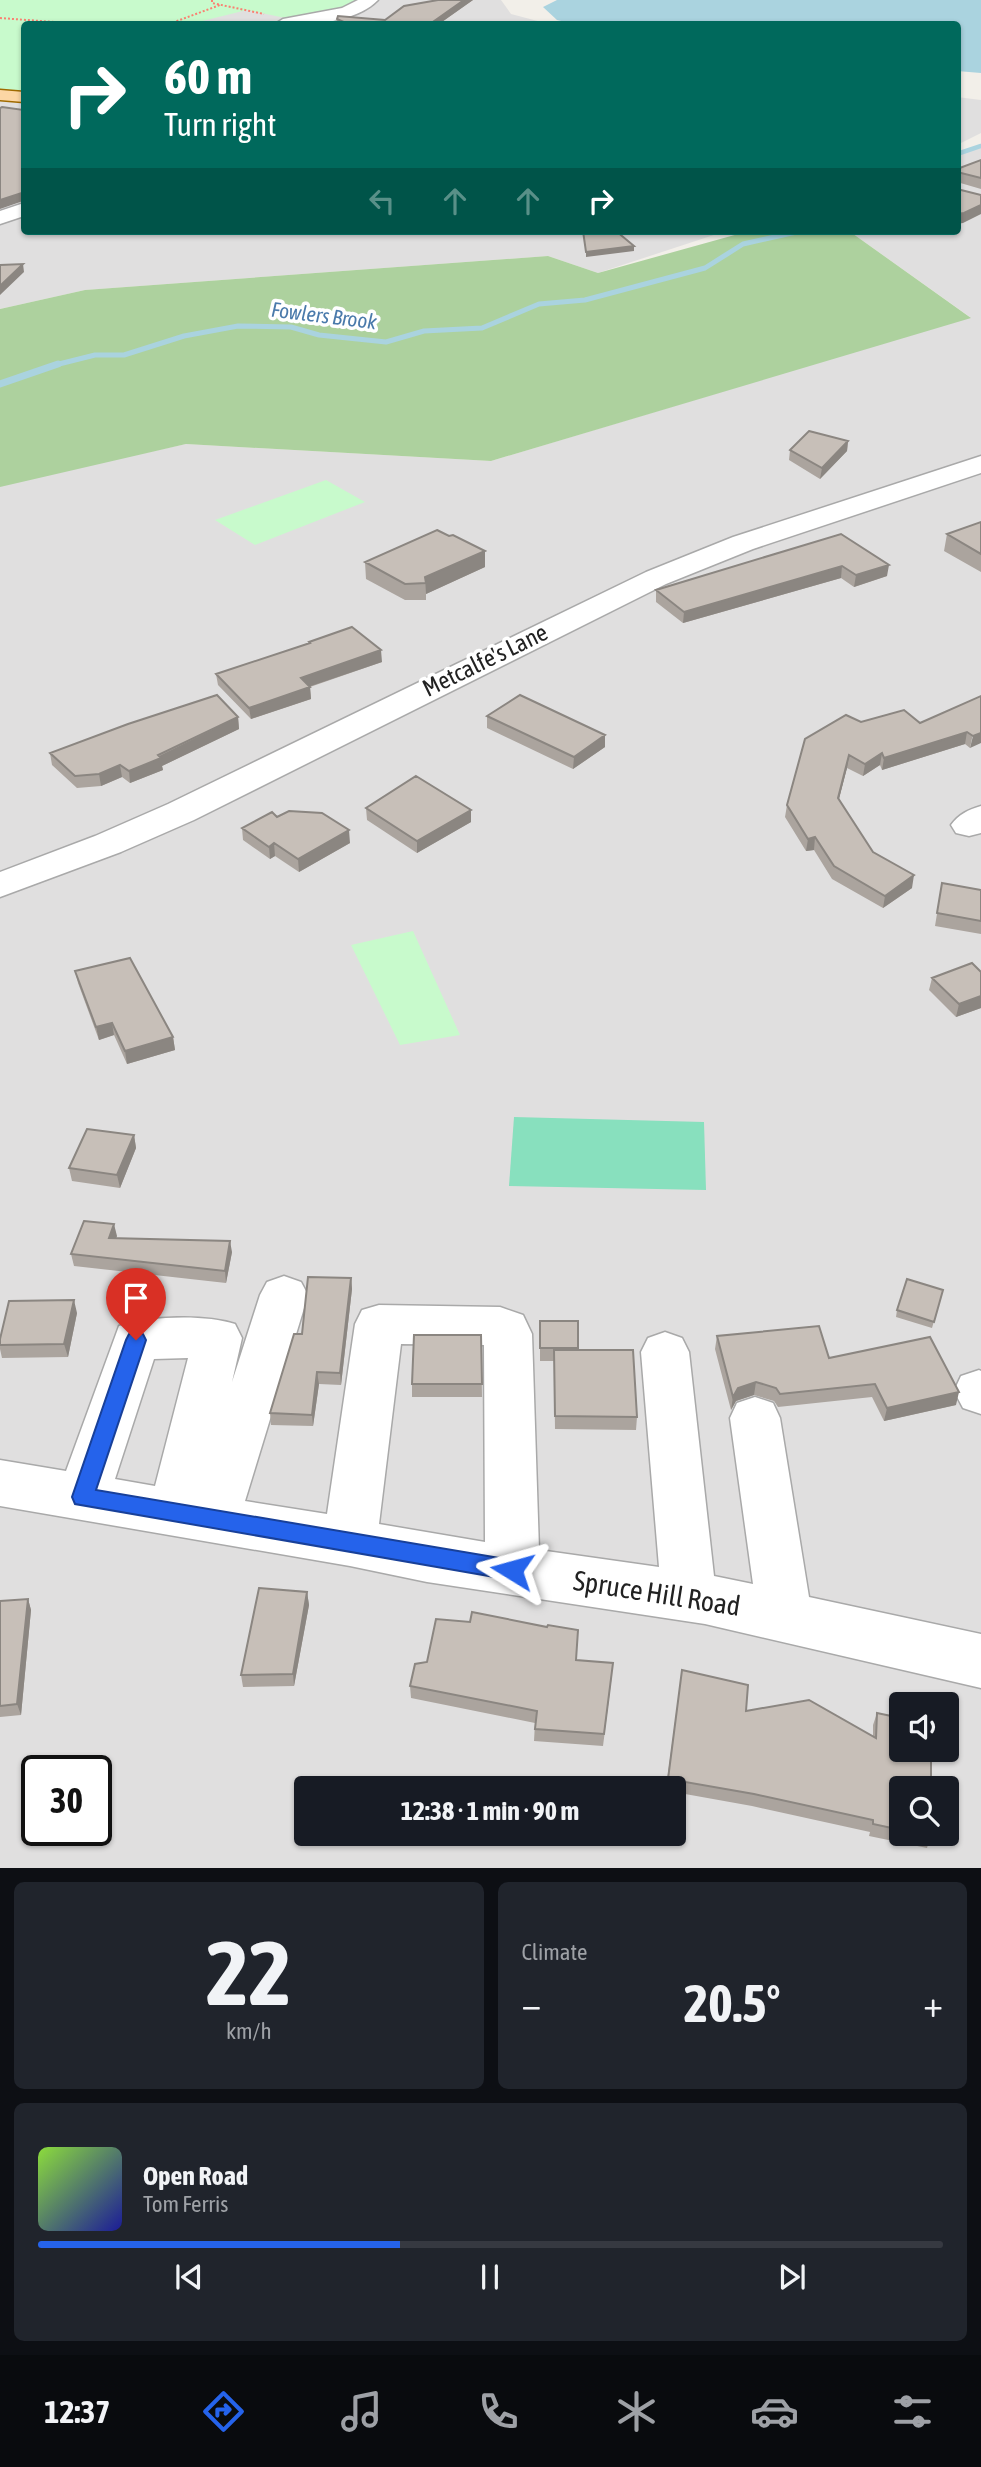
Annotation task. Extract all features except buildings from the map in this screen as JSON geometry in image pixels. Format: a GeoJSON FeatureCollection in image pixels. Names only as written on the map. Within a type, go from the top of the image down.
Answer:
{"type":"FeatureCollection","features":[{"type":"Feature","properties":{"kind":"main road"},"geometry":{"type":"LineString","coordinates":[[0,95],[21,97]]}},
{"type":"Feature","properties":{"kind":"street"},"geometry":{"type":"LineString","coordinates":[[302,21],[346,12],[370,0]]}},
{"type":"Feature","properties":{"kind":"street"},"geometry":{"type":"LineString","coordinates":[[0,218],[21,210]]}},
{"type":"Feature","properties":{"kind":"street","name":"Metcalfe's Lane"},"geometry":{"type":"LineString","coordinates":[[0,885],[108,844],[181,812],[656,578],[743,543],[981,464]]}},
{"type":"Feature","properties":{"kind":"street"},"geometry":{"type":"LineString","coordinates":[[193,1517],[284,1295]]}},
{"type":"Feature","properties":{"kind":"street"},"geometry":{"type":"LineString","coordinates":[[350,1542],[379,1324],[500,1326],[506,1329],[508,1334],[512,1570]]}},
{"type":"Feature","properties":{"kind":"street"},"geometry":{"type":"LineString","coordinates":[[83,1497],[136,1340],[218,1338],[193,1517]]}},
{"type":"Feature","properties":{"kind":"street"},"geometry":{"type":"LineString","coordinates":[[665,1352],[689,1596]]}},
{"type":"Feature","properties":{"kind":"street"},"geometry":{"type":"LineString","coordinates":[[755,1418],[785,1617]]}},
{"type":"Feature","properties":{"kind":"street","name":"Spruce Hill Road"},"geometry":{"type":"LineString","coordinates":[[0,1483],[350,1542],[427,1558],[689,1596],[981,1661]]}},
{"type":"Feature","properties":{"kind":"path"},"geometry":{"type":"LineString","coordinates":[[212,0],[212,3],[284,21]]}},
{"type":"Feature","properties":{"kind":"path"},"geometry":{"type":"LineString","coordinates":[[177,21],[222,5]]}},
{"type":"Feature","properties":{"kind":"path"},"geometry":{"type":"LineString","coordinates":[[0,18],[40,21]]}},
{"type":"Feature","properties":{"kind":"shaded area"},"geometry":{"type":"Polygon","coordinates":[[[0,0],[501,0],[511,14],[538,21],[21,21],[21,235],[714,235],[598,273],[548,256],[85,290],[0,309],[0,0]]]}},
{"type":"Feature","properties":{"kind":"shaded area"},"geometry":{"type":"Polygon","coordinates":[[[961,98],[981,100],[981,133],[961,143],[961,98]]]}},
{"type":"Feature","properties":{"kind":"shaded area"},"geometry":{"type":"Polygon","coordinates":[[[981,145],[981,1868],[0,1868],[0,484],[186,444],[491,461],[970,317],[855,235],[961,235],[961,152],[981,145]]]}},
{"type":"Feature","properties":{"kind":"green space"},"geometry":{"type":"Polygon","coordinates":[[[0,0],[370,0],[300,21],[247,10],[202,21],[21,21],[21,97],[0,95],[0,0]]]}},
{"type":"Feature","properties":{"kind":"green space"},"geometry":{"type":"Polygon","coordinates":[[[735,235],[855,235],[971,318],[491,461],[186,444],[0,487],[0,309],[85,290],[548,256],[598,273],[735,235]]]}},
{"type":"Feature","properties":{"kind":"green space"},"geometry":{"type":"Polygon","coordinates":[[[326,480],[365,502],[255,545],[215,520],[326,480]]]}},
{"type":"Feature","properties":{"kind":"green space"},"geometry":{"type":"Polygon","coordinates":[[[413,931],[460,1035],[400,1045],[351,945],[413,931]]]}},
{"type":"Feature","properties":{"kind":"green space"},"geometry":{"type":"Polygon","coordinates":[[[514,1117],[704,1122],[706,1190],[509,1186],[514,1117]]]}},
{"type":"Feature","properties":{"kind":"water"},"geometry":{"type":"Polygon","coordinates":[[[557,0],[981,0],[981,73],[961,71],[961,21],[561,21],[543,7],[557,0]]]}},
{"type":"Feature","properties":{"kind":"waterway","name":"Fowlers Brook"},"geometry":{"type":"LineString","coordinates":[[961,153],[981,146]]}},
{"type":"Feature","properties":{"kind":"waterway","name":"Fowlers Brook"},"geometry":{"type":"LineString","coordinates":[[55,365],[95,355],[124,355],[184,336],[238,326],[291,327],[319,335],[386,342],[424,331],[482,328],[539,304],[585,300],[705,268],[743,244],[783,235]]}},
{"type":"Feature","properties":{"kind":"waterway","name":"Fowlers Brook"},"geometry":{"type":"LineString","coordinates":[[0,384],[55,365]]}},
{"type":"Feature","properties":{"kind":"waterway","name":"Fowlers Brook"},"geometry":{"type":"LineString","coordinates":[[51,366],[55,365]]}},
{"type":"Feature","properties":{"kind":"route"},"geometry":{"type":"LineString","coordinates":[[136,1340],[83,1497],[350,1542],[427,1558],[512,1570]]}}]}
